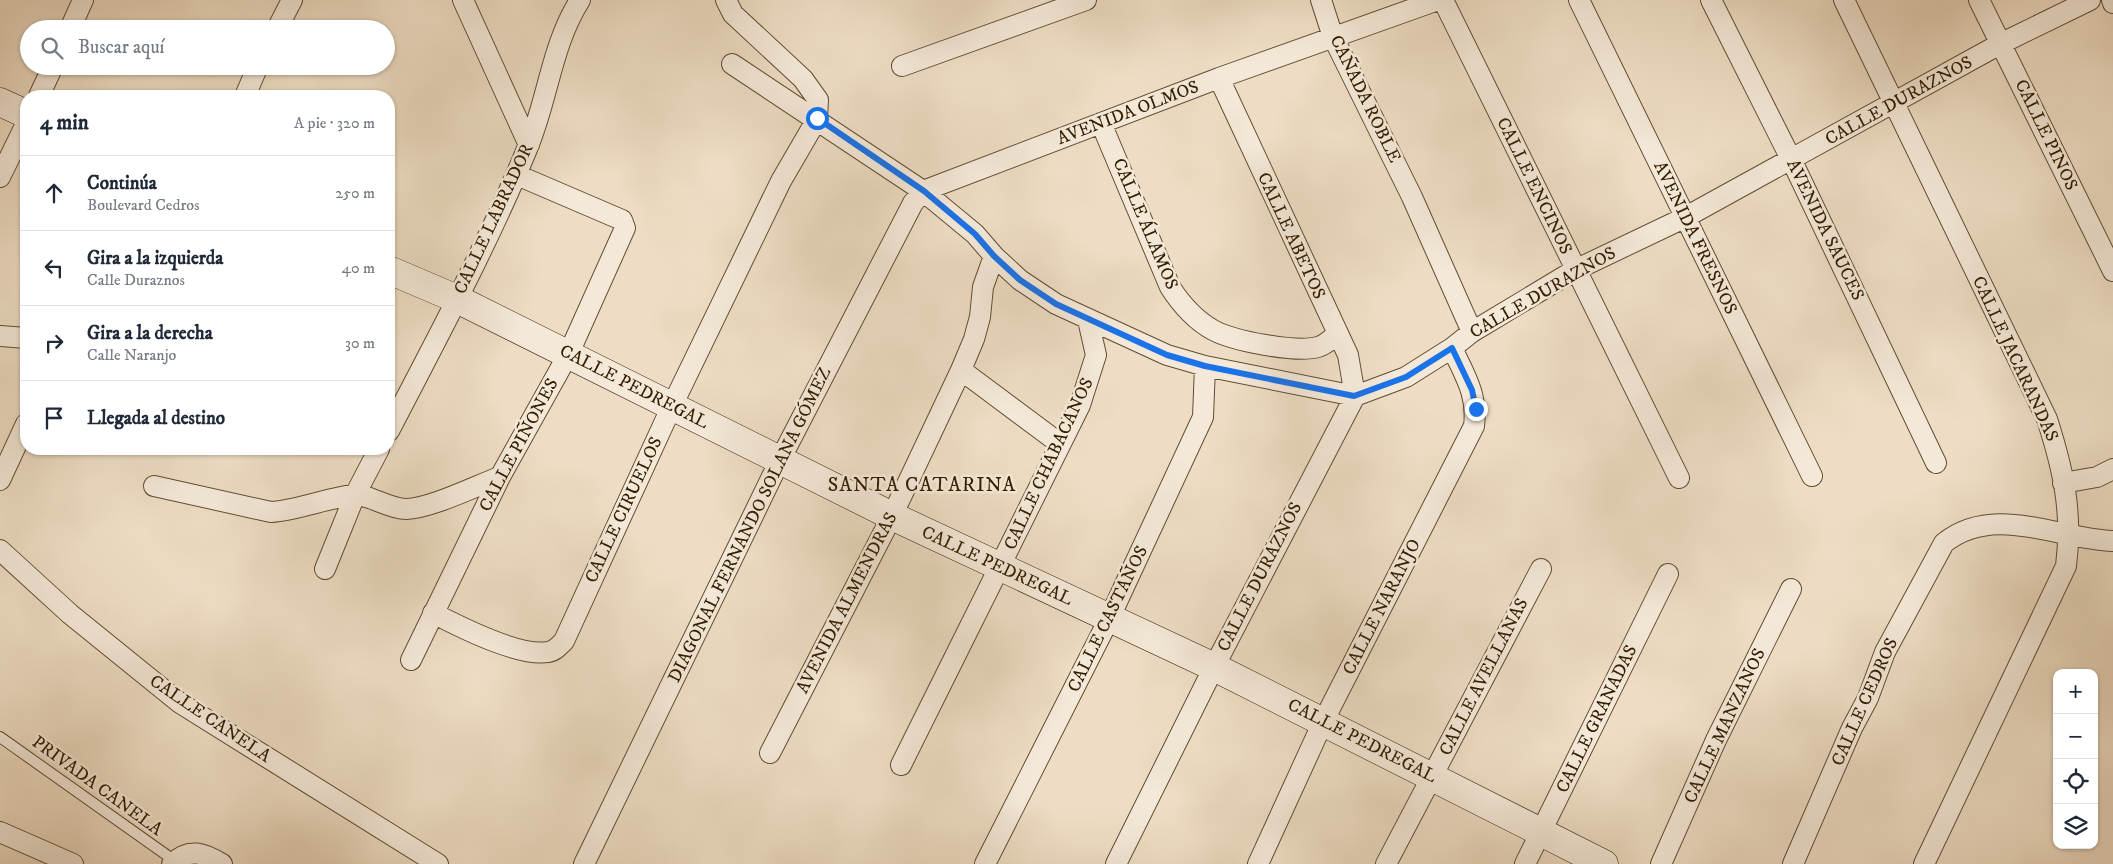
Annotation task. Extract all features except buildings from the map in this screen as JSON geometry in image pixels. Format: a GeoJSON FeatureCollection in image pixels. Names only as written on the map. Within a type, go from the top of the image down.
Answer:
{"type":"FeatureCollection","features":[{"type":"Feature","properties":{"kind":"street"},"geometry":{"type":"LineString","coordinates":[[74,20],[83,0]]}},
{"type":"Feature","properties":{"kind":"street"},"geometry":{"type":"LineString","coordinates":[[282,20],[292,0]]}},
{"type":"Feature","properties":{"kind":"street"},"geometry":{"type":"LineString","coordinates":[[463,0],[529,144]]}},
{"type":"Feature","properties":{"kind":"street"},"geometry":{"type":"LineString","coordinates":[[726,0],[733,14],[803,79],[811,89],[818,100],[817,118]]}},
{"type":"Feature","properties":{"kind":"street"},"geometry":{"type":"LineString","coordinates":[[902,66],[1086,0]]}},
{"type":"Feature","properties":{"kind":"street","name":"CAÑADA ROBLE"},"geometry":{"type":"LineString","coordinates":[[1321,0],[1333,37],[1412,197],[1472,332]]}},
{"type":"Feature","properties":{"kind":"street"},"geometry":{"type":"LineString","coordinates":[[1333,37],[1438,0]]}},
{"type":"Feature","properties":{"kind":"street","name":"CALLE ENCINOS"},"geometry":{"type":"LineString","coordinates":[[1443,0],[1679,478]]}},
{"type":"Feature","properties":{"kind":"street","name":"AVENIDA FRESNOS"},"geometry":{"type":"LineString","coordinates":[[1579,0],[1684,218],[1812,476]]}},
{"type":"Feature","properties":{"kind":"street","name":"AVENIDA SAUCES"},"geometry":{"type":"LineString","coordinates":[[1711,0],[1792,160],[1936,463]]}},
{"type":"Feature","properties":{"kind":"street","name":"CALLE JACARANDAS"},"geometry":{"type":"LineString","coordinates":[[1844,0],[2046,419],[2057,452],[2069,509],[2070,535],[2066,566],[1924,864]]}},
{"type":"Feature","properties":{"kind":"street","name":"CALLE PINOS"},"geometry":{"type":"LineString","coordinates":[[1979,0],[2113,271]]}},
{"type":"Feature","properties":{"kind":"street","name":"CALLE DURAZNOS"},"geometry":{"type":"LineString","coordinates":[[1116,864],[1214,667],[1354,396],[1406,377],[1452,348],[1472,332],[1575,270],[1684,218],[2000,44],[2090,0]]}},
{"type":"Feature","properties":{"kind":"street","name":"CALLE LABRADOR"},"geometry":{"type":"LineString","coordinates":[[395,419],[458,298],[517,174],[529,144],[570,5]]}},
{"type":"Feature","properties":{"kind":"street","name":"AVENIDA OLMOS"},"geometry":{"type":"LineString","coordinates":[[924,191],[1219,78],[1333,37]]}},
{"type":"Feature","properties":{"kind":"street"},"geometry":{"type":"LineString","coordinates":[[732,64],[770,91],[817,118],[924,191],[975,234],[994,256],[1020,280],[1088,320],[1167,355],[1205,366],[1354,396]]}},
{"type":"Feature","properties":{"kind":"street"},"geometry":{"type":"LineString","coordinates":[[42,90],[48,75]]}},
{"type":"Feature","properties":{"kind":"street"},"geometry":{"type":"LineString","coordinates":[[248,90],[254,75]]}},
{"type":"Feature","properties":{"kind":"street","name":"CALLE ABETOS"},"geometry":{"type":"LineString","coordinates":[[1219,78],[1348,355],[1354,396]]}},
{"type":"Feature","properties":{"kind":"street"},"geometry":{"type":"LineString","coordinates":[[0,102],[20,111]]}},
{"type":"Feature","properties":{"kind":"street","name":"CALLE CIRUELOS"},"geometry":{"type":"LineString","coordinates":[[433,614],[472,634],[537,652],[557,649],[564,641],[671,408],[781,181],[817,118]]}},
{"type":"Feature","properties":{"kind":"street","name":"CALLE ÁLAMOS"},"geometry":{"type":"LineString","coordinates":[[1101,123],[1170,287],[1179,302],[1193,316],[1212,330],[1229,337],[1299,349],[1325,344],[1337,334]]}},
{"type":"Feature","properties":{"kind":"street"},"geometry":{"type":"LineString","coordinates":[[0,177],[20,136]]}},
{"type":"Feature","properties":{"kind":"street","name":"CALLE PIÑONES"},"geometry":{"type":"LineString","coordinates":[[411,660],[500,476],[569,353],[625,228],[622,220],[517,174]]}},
{"type":"Feature","properties":{"kind":"street","name":"DIAGONAL FERNANDO SOLANA GÓMEZ"},"geometry":{"type":"LineString","coordinates":[[584,864],[780,460],[913,203],[924,191]]}},
{"type":"Feature","properties":{"kind":"street","name":"AVENIDA ALMENDRAS"},"geometry":{"type":"LineString","coordinates":[[770,753],[892,516],[961,370],[974,339],[980,317],[983,287],[994,256]]}},
{"type":"Feature","properties":{"kind":"street","name":"CALLE PEDREGAL"},"geometry":{"type":"LineString","coordinates":[[395,272],[458,298],[569,353],[671,408],[892,516],[1214,667],[1604,864]]}},
{"type":"Feature","properties":{"kind":"street","name":"CALLE CHABACANOS"},"geometry":{"type":"LineString","coordinates":[[901,765],[1000,568],[1059,443],[1080,405],[1096,355],[1088,320]]}},
{"type":"Feature","properties":{"kind":"street"},"geometry":{"type":"LineString","coordinates":[[0,336],[20,338]]}},
{"type":"Feature","properties":{"kind":"street","name":"CALLE NARANJO"},"geometry":{"type":"LineString","coordinates":[[1258,864],[1323,722],[1474,426],[1476,409],[1472,390],[1452,348]]}},
{"type":"Feature","properties":{"kind":"street","name":"CALLE CASTAÑOS"},"geometry":{"type":"LineString","coordinates":[[985,864],[1109,619],[1203,417],[1205,366]]}},
{"type":"Feature","properties":{"kind":"street"},"geometry":{"type":"LineString","coordinates":[[961,370],[1059,443]]}},
{"type":"Feature","properties":{"kind":"street"},"geometry":{"type":"LineString","coordinates":[[0,480],[20,437]]}},
{"type":"Feature","properties":{"kind":"street"},"geometry":{"type":"LineString","coordinates":[[325,569],[355,495],[376,455]]}},
{"type":"Feature","properties":{"kind":"street"},"geometry":{"type":"LineString","coordinates":[[2063,483],[2097,477],[2113,469]]}},
{"type":"Feature","properties":{"kind":"street"},"geometry":{"type":"LineString","coordinates":[[154,486],[271,512],[286,511],[355,495],[394,507],[421,507],[500,476]]}},
{"type":"Feature","properties":{"kind":"street","name":"CALLE CEDROS"},"geometry":{"type":"LineString","coordinates":[[1793,864],[1852,728],[1868,698],[1885,652],[1944,543],[1955,534],[1972,526],[2036,527],[2070,535]]}},
{"type":"Feature","properties":{"kind":"street"},"geometry":{"type":"LineString","coordinates":[[2070,535],[2093,540],[2113,541]]}},
{"type":"Feature","properties":{"kind":"street","name":"CALLE CANELA"},"geometry":{"type":"LineString","coordinates":[[0,550],[70,614],[180,703],[438,864]]}},
{"type":"Feature","properties":{"kind":"street","name":"CALLE AVELLANAS"},"geometry":{"type":"LineString","coordinates":[[1386,864],[1541,569]]}},
{"type":"Feature","properties":{"kind":"street","name":"CALLE GRANADAS"},"geometry":{"type":"LineString","coordinates":[[1525,864],[1668,574]]}},
{"type":"Feature","properties":{"kind":"street","name":"CALLE MANZANOS"},"geometry":{"type":"LineString","coordinates":[[1661,864],[1716,740],[1791,589]]}},
{"type":"Feature","properties":{"kind":"street"},"geometry":{"type":"LineString","coordinates":[[0,832],[73,864]]}},
{"type":"Feature","properties":{"kind":"street"},"geometry":{"type":"LineString","coordinates":[[174,863],[183,854],[193,852],[204,854],[222,864]]}},
{"type":"Feature","properties":{"kind":"lane","name":"PRIVADA CANELA"},"geometry":{"type":"LineString","coordinates":[[0,737],[174,863]]}},
{"type":"Feature","properties":{"kind":"district","name":"SANTA CATARINA"},"geometry":{"type":"Point","coordinates":[922,485]}},
{"type":"Feature","properties":{"kind":"route"},"geometry":{"type":"LineString","coordinates":[[817,118],[924,191],[975,234],[994,256],[1020,280],[1056,304],[1167,355],[1205,366],[1354,396],[1406,377],[1452,348],[1472,390],[1476,409]]}}]}
